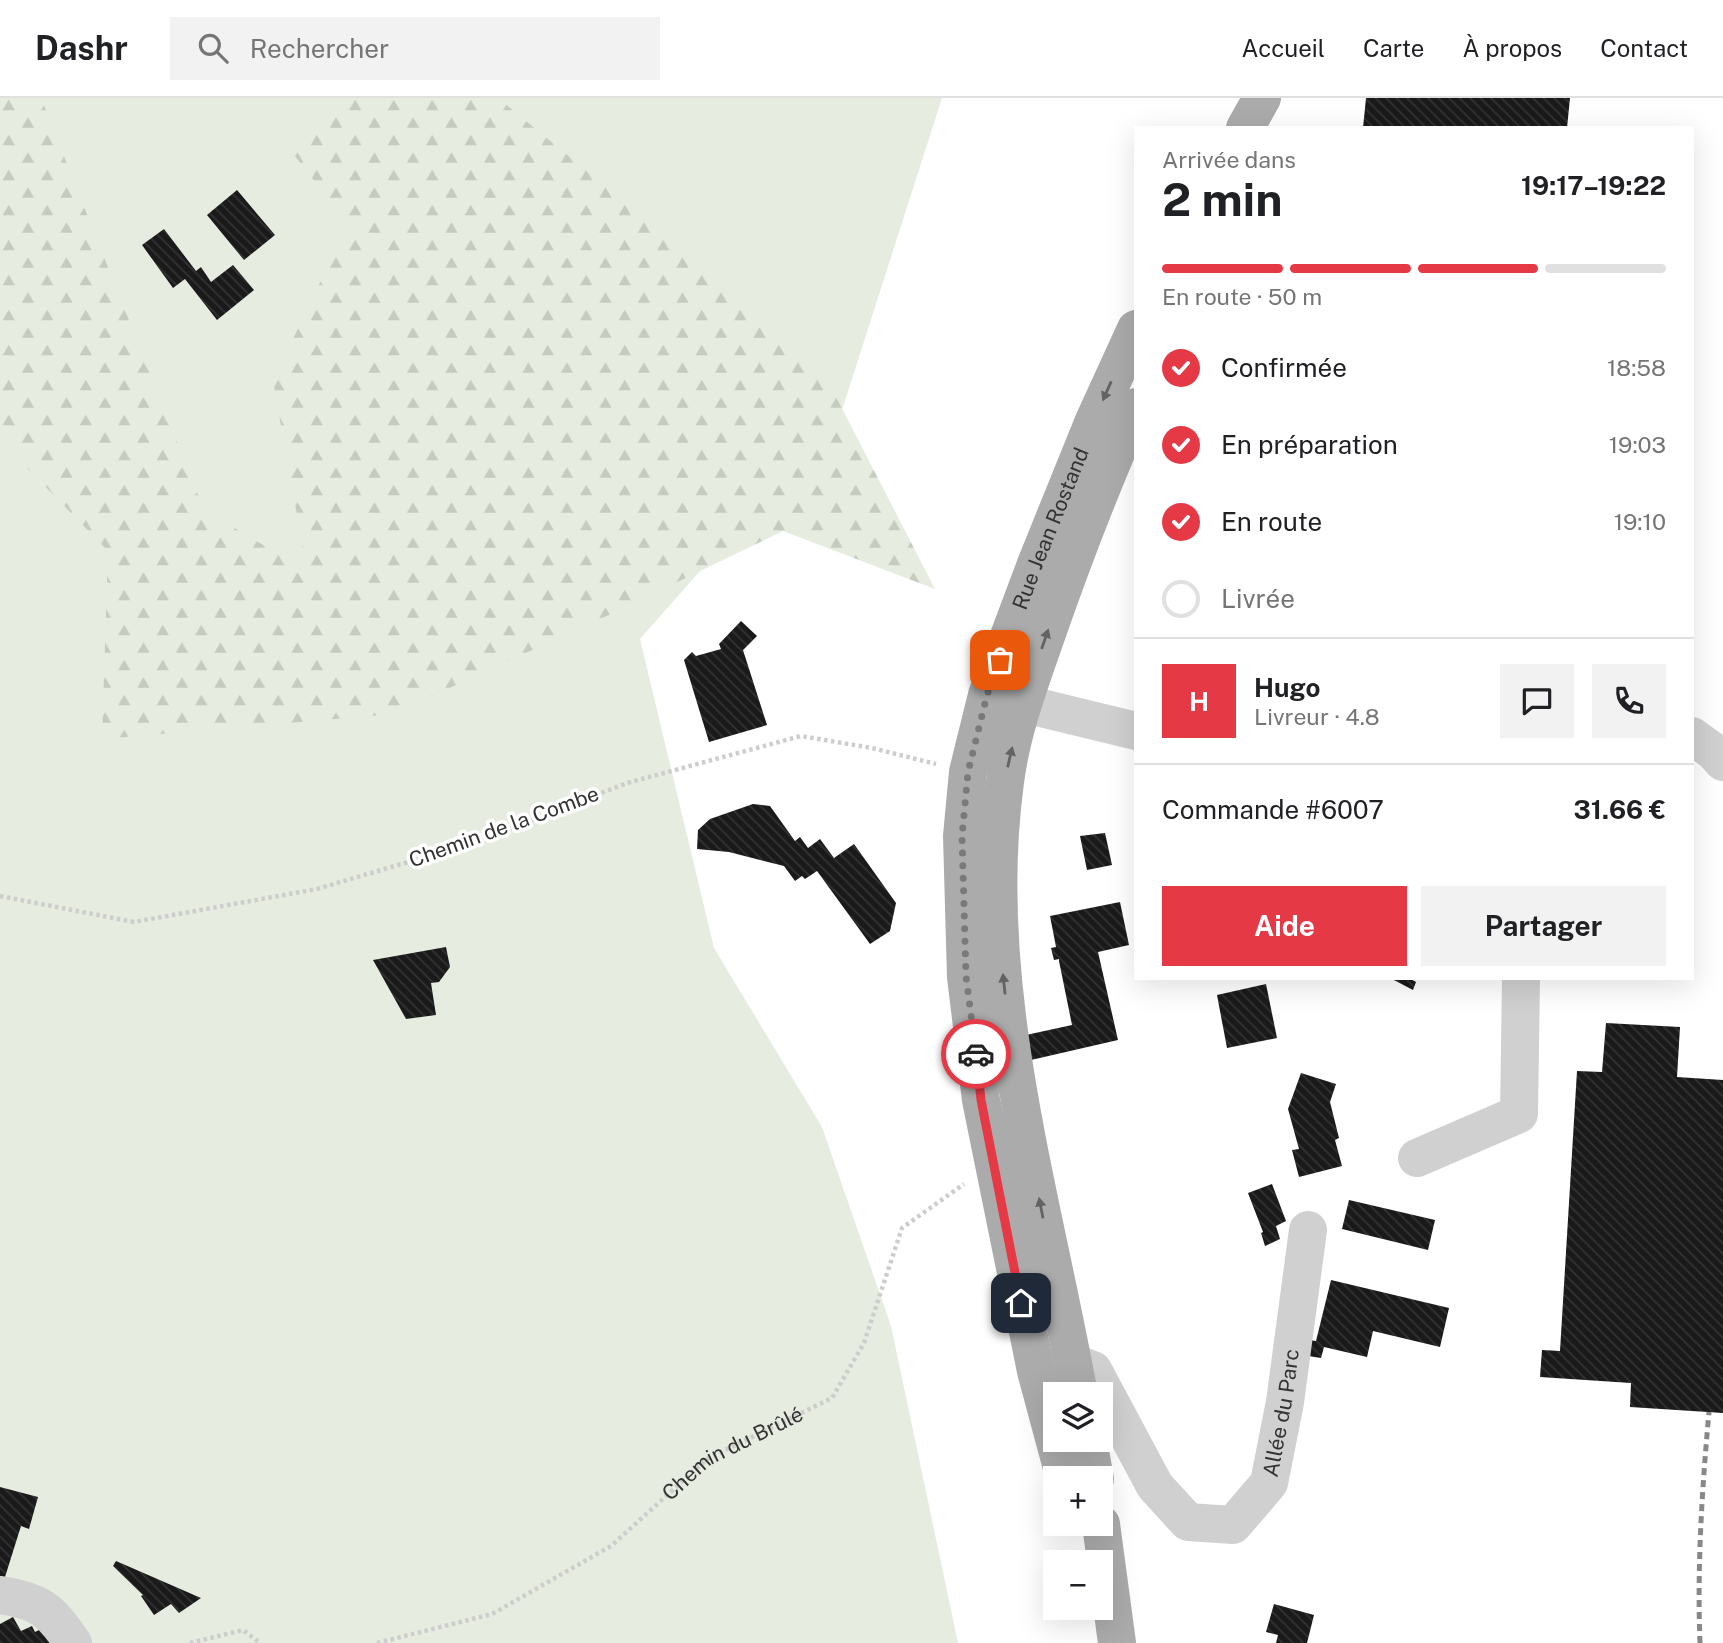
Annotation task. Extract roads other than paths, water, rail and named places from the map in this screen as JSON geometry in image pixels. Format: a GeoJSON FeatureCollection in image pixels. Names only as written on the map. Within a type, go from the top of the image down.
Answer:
{"type":"FeatureCollection","features":[{"type":"Feature","properties":{"kind":"main road","name":"Rue Jean Rostand"},"geometry":{"type":"LineString","coordinates":[[1082,1376],[1050,1255],[1011,1048],[996,879],[1005,780],[1005,699],[1093,423],[1134,333]]}},
{"type":"Feature","properties":{"kind":"main road","name":"Rue Jean Rostand"},"geometry":{"type":"LineString","coordinates":[[1062,1466],[1036,1371],[981,1100],[966,976],[962,836],[968,772],[1069,569],[1134,412]]}},
{"type":"Feature","properties":{"kind":"main road"},"geometry":{"type":"LineString","coordinates":[[1103,1536],[1116,1639]]}},
{"type":"Feature","properties":{"kind":"main road"},"geometry":{"type":"LineString","coordinates":[[1110,1620],[1116,1639]]}},
{"type":"Feature","properties":{"kind":"street"},"geometry":{"type":"LineString","coordinates":[[1005,699],[1134,731]]}},
{"type":"Feature","properties":{"kind":"street"},"geometry":{"type":"LineString","coordinates":[[1694,737],[1723,762]]}},
{"type":"Feature","properties":{"kind":"street"},"geometry":{"type":"LineString","coordinates":[[1417,1158],[1519,1114],[1521,980]]}},
{"type":"Feature","properties":{"kind":"street","name":"Allée du Parc"},"geometry":{"type":"LineString","coordinates":[[1082,1376],[1155,1486],[1188,1522],[1233,1525],[1269,1483],[1285,1402],[1308,1230]]}},
{"type":"Feature","properties":{"kind":"street"},"geometry":{"type":"LineString","coordinates":[[1036,1371],[1082,1376]]}},
{"type":"Feature","properties":{"kind":"street"},"geometry":{"type":"LineString","coordinates":[[0,1595],[35,1602],[55,1617],[73,1643]]}},
{"type":"Feature","properties":{"kind":"railway"},"geometry":{"type":"LineString","coordinates":[[1700,1643],[1701,1528],[1709,1412]]}}]}
